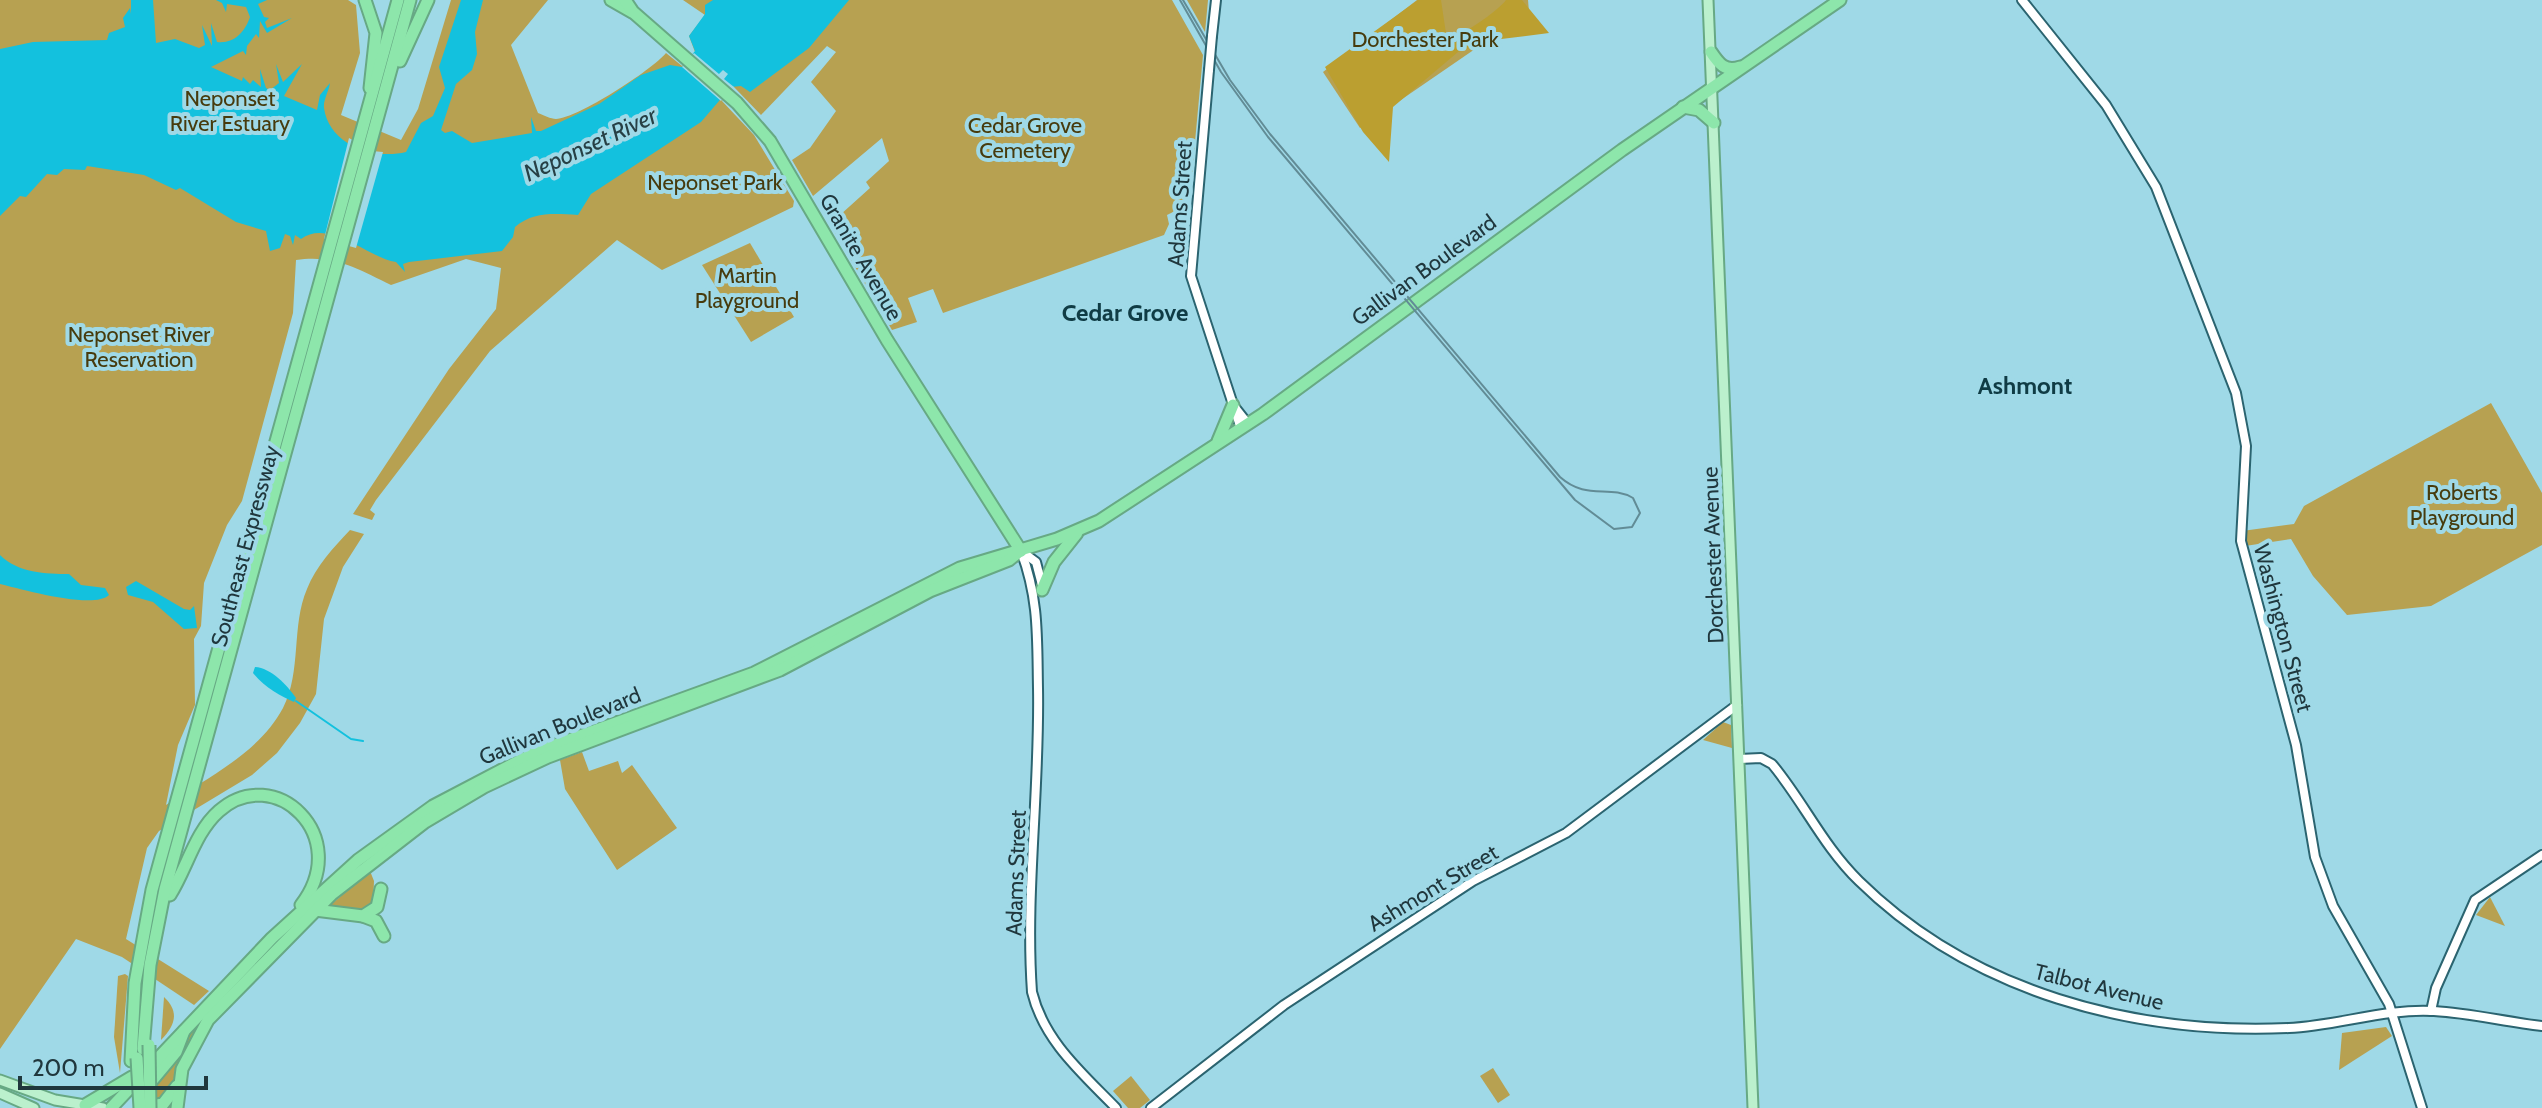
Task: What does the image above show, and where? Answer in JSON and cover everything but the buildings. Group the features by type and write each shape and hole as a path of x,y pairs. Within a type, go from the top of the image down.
{"highway":[{"path":"365,0 376,33 370,70 371,100"},
{"path":"372,128 401,0"},
{"name":"Southeast Expressway","path":"145,1108 140,1054 143,988 149,950 170,895 266,513 372,128 371,100 401,0"},
{"path":"372,128 413,0"},
{"name":"Southeast Expressway","path":"133,1108 140,1054 143,988 158,869 266,513 372,128 400,61 413,0"},
{"path":"400,61 428,0"},
{"name":"Gallivan Boulevard","path":"111,1108 188,1023 278,933 344,872 416,818 494,772 754,673 960,568 1080,530 1118,510 1244,426 1683,107 1840,0"},
{"name":"Granite Avenue","path":"616,1 728,94 770,141 887,340 1021,551"},
{"path":"1711,52 1727,69 1748,64"},
{"path":"1683,107 1699,110 1714,123"},
{"path":"1215,446 1233,405"},
{"path":"1042,590 1054,562 1080,530"},
{"name":"Gallivan Boulevard","path":"177,1108 179,1080 190,1048 208,1020 315,910 366,865 435,816 584,738"},
{"path":"170,895 203,830 220,810 247,797 277,799 307,821 317,839 320,860 313,889 278,933"},
{"path":"363,916 377,907 381,889"},
{"path":"315,910 363,916 376,921 384,936"},
{"path":"179,1080 165,1102 154,1106 147,1103 145,1089 176,1052 188,1023"},
{"path":"140,1054 145,1108"},
{"path":"85,1105 130,1078 154,1059"}],"main road":[{"name":"Adams Street","path":"1216,0 1191,276 1233,405 1244,426"},
{"name":"Dorchester Avenue","path":"1708,0 1753,1108"},
{"name":"Washington Street","path":"2022,0 2106,105 2159,191 2236,393 2246,446 2241,541 2299,759 2315,857 2333,906 2393,1015 2422,1108"},
{"name":"Adams Street","path":"1021,551 1034,586 1037,609 1039,729 1032,992 1041,1023 1056,1044 1116,1108"},
{"path":"1021,551 1036,562 1042,590"},
{"name":"Adams Street","path":"1037,609 1042,590"},
{"name":"Ashmont Street","path":"1151,1108 1284,1005 1473,881 1571,829 1737,705"},
{"name":"Talbot Avenue","path":"1739,759 1761,758 1772,764 1839,861 1888,908 1938,946 2015,984 2083,1006 2192,1026 2291,1028 2431,1011 2542,1026"},
{"path":"2431,1011 2436,988 2475,900 2542,855"},
{"path":"0,1080 49,1099 103,1108"},
{"path":"0,1093 34,1108"}],"green space":[{"path":"0,0 348,0 356,5 360,53 341,115 401,140 418,109 451,0 548,0 511,45 538,113 556,119 580,111 614,92 666,53 682,66 695,52 689,36 705,15 683,0 1172,0 1203,55 1190,196 1183,207 1167,215 1169,224 1164,235 943,313 933,289 908,298 917,322 892,330 830,224 870,188 866,182 889,161 882,138 813,196 792,160 810,148 836,111 811,82 836,52 827,46 761,115 733,86 722,101 754,135 794,201 793,207 662,270 617,240 490,351 376,500 370,510 375,514 372,520 353,514 449,369 496,309 501,268 466,259 391,285 357,268 334,261 296,260 293,313 242,501 227,525 204,583 201,626 194,639 195,705 178,745 166,805 231,763 273,724 289,694 302,603 315,572 350,530 364,534 343,567 324,619 316,694 300,723 277,753 252,775 159,831 147,848 126,939 209,991 194,1005 122,957 76,939 0,1049"},
{"path":"1187,0 1208,0 1205,32"},
{"name":"Dorchester Park","path":"1417,0 1528,0 1529,12 1360,128 1323,72"},
{"name":"Dorchester Park","path":"1418,0 1441,0 1447,40 1478,23 1506,0 1522,0 1549,33 1493,40 1458,52 1393,107 1389,162 1363,132 1325,67"},
{"name":"Martin Playground","path":"750,243 794,317 751,342 702,265"},
{"name":"Roberts Playground","path":"2491,403 2542,493 2542,545 2431,606 2347,615 2313,576 2291,539 2245,546 2242,531 2294,524 2304,506"},
{"path":"1723,722 1731,725 1732,748 1703,740"},
{"path":"582,752 589,771 618,761 622,773 632,765 677,828 617,870 565,789 560,760"},
{"path":"370,871 374,881 373,904 364,912 326,909"},
{"path":"2490,897 2505,926 2476,915"},
{"path":"118,976 128,976 120,1073 114,1037"},
{"path":"164,997 172,1008 174,1019 161,1040"},
{"path":"201,1021 175,1070 172,1092 163,1100 148,1102 147,1089"},
{"path":"2386,1027 2392,1036 2339,1070 2342,1033"},
{"path":"1493,1068 1510,1095 1498,1103 1480,1076"},
{"path":"1131,1076 1150,1100 1140,1108 1128,1108 1113,1091"}],"water":[{"name":"Neponset River Estuary","path":"131,0 153,0 156,43 175,39 199,48 205,45 202,25 212,46 211,23 217,42 223,42 238,36 250,17 246,7 227,4 226,12 222,3 216,0 267,0 258,4 264,17 269,18 265,22 267,28 292,18 267,33 260,21 259,38 256,34 247,46 246,55 243,51 211,67 242,81 243,77 250,84 253,80 261,87 260,69 266,88 270,90 279,83 276,64 283,82 302,64 284,96 317,110 320,95 330,83 324,108 334,132 355,147 393,154 406,152 421,123 433,116 445,88 439,67 461,0 483,0 475,32 477,54 472,70 456,84 441,130 445,133 452,131 472,143 532,133 531,117 536,131 541,131 599,104 641,75 670,65 682,67 695,51 689,36 705,14 705,5 713,0 849,0 809,48 750,92 741,86 731,87 701,122 591,194 578,215 530,218 515,227 513,237 502,251 409,262 403,264 405,272 396,262 324,233 301,239 295,235 293,245 290,236 285,234 280,248 270,251 266,231 236,222 180,188 176,190 144,175 87,166 85,170 64,169 57,175 47,174 26,197 20,196 0,216 0,49 33,42 107,40 109,33 125,27 123,18 130,8 131,14"},
{"path":"0,555 24,569 69,574 81,585 105,588 109,595 101,599 73,599 0,584"},
{"path":"136,581 184,609 190,610 194,606 197,628 184,629 153,602 128,595 126,587"},
{"path":"255,667 267,670 278,678 296,698 294,702 263,683 253,673"}],"pier":[{"path":"694,53 719,74 723,70 728,74 724,79 734,87 721,101 682,67"},
{"path":"349,138 372,151 383,152 356,248 324,239"}],"waterway":[{"path":"296,701 351,739 363,741"}],"tram line":[{"path":"1180,0 1221,72 1268,137 1575,500 1614,529 1632,527 1640,513 1633,498 1615,492 1579,488 1560,477 1270,134 1230,80 1183,0"}],"district":[{"name":"Cedar Grove","path":"1125,312"},
{"name":"Ashmont","path":"2025,385"}],"park label":[{"name":"Cedar Grove Cemetery","path":"1025,138"},
{"name":"Neponset Park","path":"715,182"},
{"name":"Neponset River Reservation","path":"139,346"}],"water label":[{"name":"Neponset River","path":"590,144"}]}
